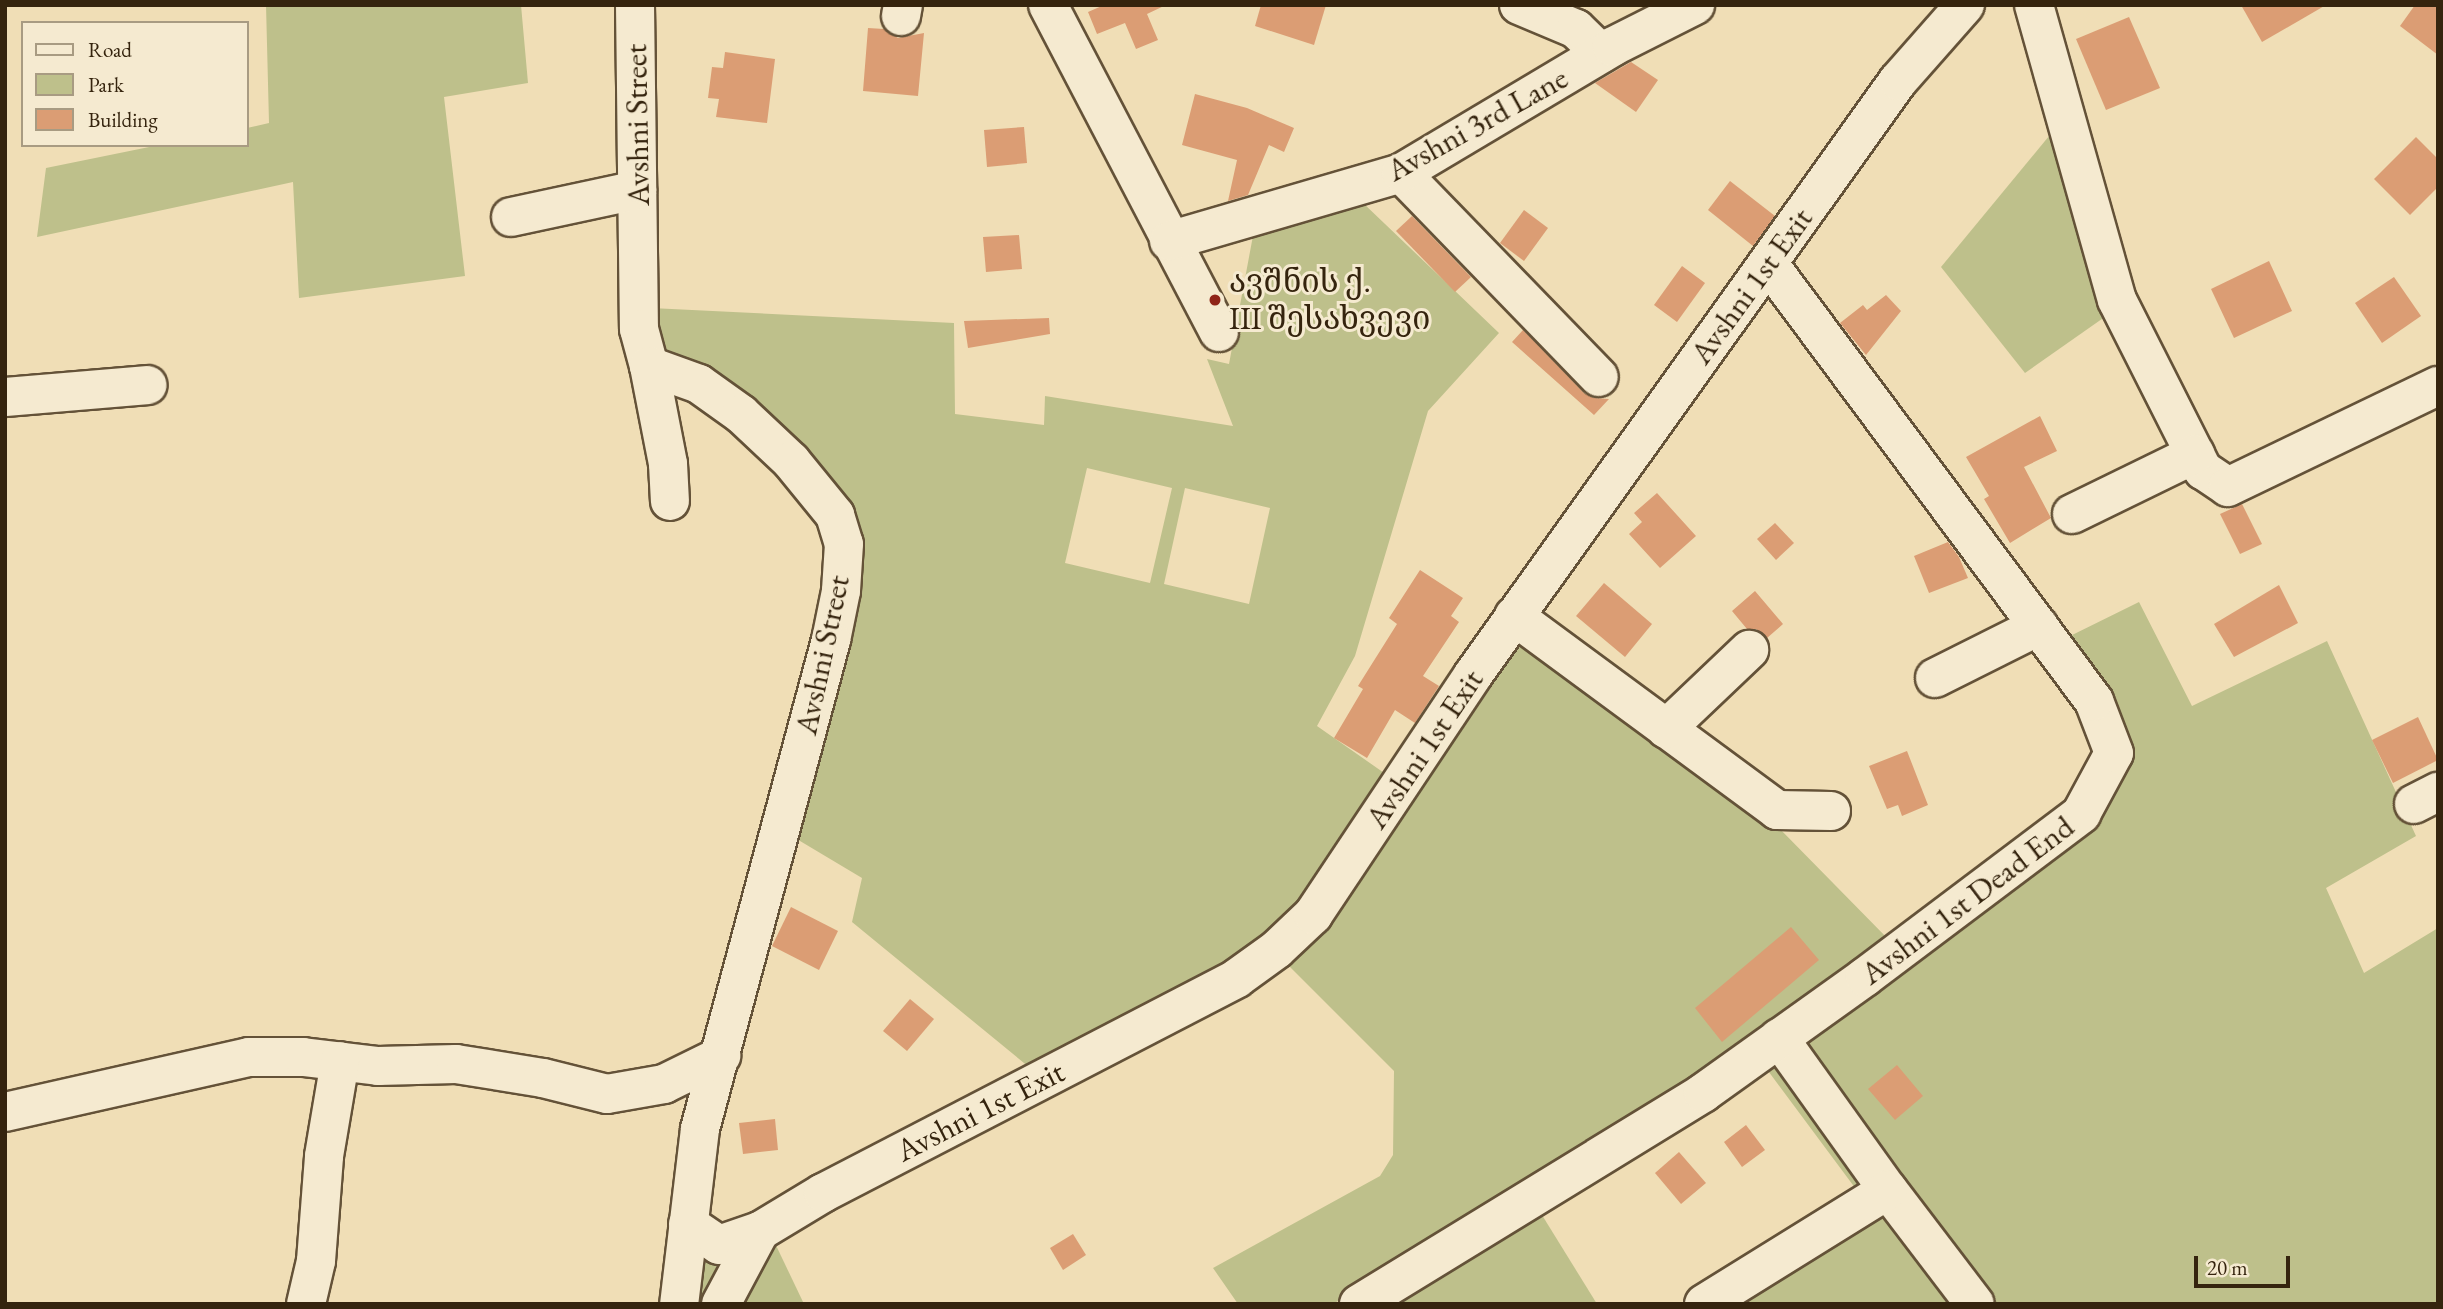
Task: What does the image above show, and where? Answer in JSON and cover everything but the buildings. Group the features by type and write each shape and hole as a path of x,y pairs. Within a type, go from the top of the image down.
{"street":[{"name":"Avshni Street","path":"635,5 639,329 649,366 699,384 741,414 790,461 835,515 844,544 841,592 831,640 700,1129 679,1304"},
{"path":"1048,5 1169,241 1219,332"},
{"path":"1519,5 1576,29 1601,53"},
{"name":"Avshni 3rd Lane","path":"1169,241 1401,173 1601,53 1695,5"},
{"name":"Avshni 1st Exit","path":"688,1224 719,1245 760,1231 822,1194 1237,978 1277,949 1313,915 1514,616 1898,81 1965,5"},
{"path":"2034,5 2116,299 2203,470 2228,487 2438,386"},
{"path":"1401,173 1600,377"},
{"path":"512,217 637,190"},
{"name":"Avshni 1st Dead End","path":"1359,1304 1703,1093 1866,977 2081,814 2114,753 2094,701 1768,263"},
{"path":"649,366 666,452 670,501"},
{"path":"5,397 147,385"},
{"path":"2072,514 2195,454"},
{"path":"1514,616 1777,810 1831,811"},
{"path":"1935,678 2039,626"},
{"path":"1666,729 1749,650"},
{"path":"1779,1038 1888,1190 1975,1304"},
{"path":"5,1112 249,1057 303,1057 378,1066 456,1064 543,1078 607,1094 664,1084 721,1056"},
{"path":"306,1304 316,1261 324,1156 340,1061"},
{"path":"1704,1304 1888,1190"},
{"path":"721,1304 760,1231"}],"green space":[{"path":"266,5 521,5 528,83 444,97 465,276 299,298 293,182 37,237 46,168 149,147 248,147 248,128 269,123"},
{"path":"2054,130 2109,314 2025,373 1941,267"},
{"path":"1362,202 1499,333 1428,411 1355,656 1317,726 1387,775 1280,932 1035,1072 852,922 862,878 795,838 858,558 662,350 651,308 954,323 955,414 1044,425 1045,396 1233,426 1207,359 1229,364 1255,225","holes":["1087,468 1172,488 1150,583 1065,563","1185,488 1270,508 1249,604 1164,584"]},
{"path":"2139,602 2192,706 2327,641 2416,836 2326,888 2364,973 2438,928 2438,1304 1723,1304 1870,1208 1763,1064 2127,754 2062,640"},
{"path":"1519,633 1771,820 1890,941 1620,1128 1333,1304 1238,1304 1213,1268 1380,1176 1393,1155 1394,1071 1282,959"},
{"path":"1537,1207 1597,1304 1380,1304"},
{"path":"772,1237 804,1304 691,1304 694,1242"}],"place":[{"name":"ავშნის ქ. III შესახვევი","path":"1215,300"}]}
